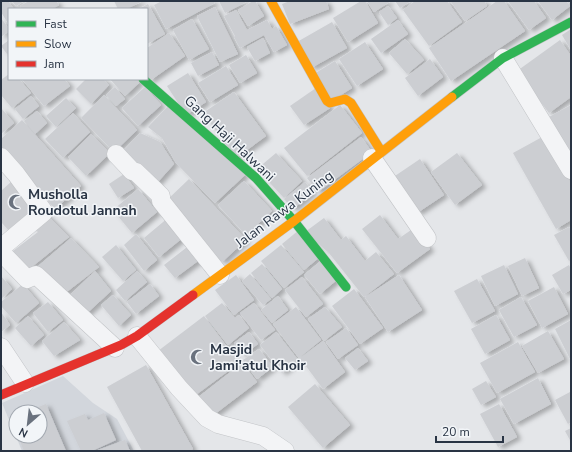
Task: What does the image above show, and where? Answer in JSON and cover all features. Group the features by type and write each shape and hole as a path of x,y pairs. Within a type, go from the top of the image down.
{"street":[{"path":"271,1 328,102 346,99 351,103 376,155 427,238"},
{"name":"Jalan Rawa Kuning","path":"1,395 25,382 114,348 137,336 294,221 376,155 503,58 571,22"},
{"path":"503,58 571,170"},
{"name":"Gang Haji Halwani","path":"144,80 256,178 294,221 346,287"},
{"path":"116,154 132,171 136,172 162,196 161,201 220,275"},
{"path":"1,157 16,174 44,212 1,248"},
{"path":"1,252 27,279 36,275 114,348"},
{"path":"137,336 179,388 207,418 218,424 262,436 285,451"},
{"path":"1,347 25,382"}],"shaded area":[{"path":"63,376 93,403 117,419 134,451 22,451 19,444 48,444 48,404 8,404 8,417 2,403"}],"building":[{"path":"1,1 8,1 13,8 8,8 8,23 1,12"},
{"path":"12,1 24,1 16,6"},
{"path":"29,1 56,1 59,5 54,8 21,8 20,6"},
{"path":"114,1 143,1 128,8 118,8"},
{"path":"162,1 213,1 215,3 166,29 154,5"},
{"path":"219,1 248,1 225,13"},
{"path":"255,1 264,16 248,26 238,10"},
{"path":"290,1 326,1 329,9 290,24 282,4"},
{"path":"361,1 365,1 378,23 348,42 333,18"},
{"path":"367,1 391,1 374,12"},
{"path":"395,1 411,1 400,8"},
{"path":"415,1 447,1 462,22 429,46 403,10"},
{"path":"484,1 487,6 465,21 451,2"},
{"path":"497,1 504,1 525,31 451,81 429,48"},
{"path":"508,1 534,1 546,18 529,30"},
{"path":"538,1 566,1 570,6 552,20"},
{"path":"148,4 165,34 148,43 148,8 141,8"},
{"path":"388,6 397,18 388,25 379,12"},
{"path":"215,7 238,54 220,62 197,16"},
{"path":"236,10 247,30 267,20 272,29 276,26 287,45 274,52 264,35 240,48 224,16"},
{"path":"1,18 8,28 8,32 1,37"},
{"path":"192,19 209,49 189,60 173,30"},
{"path":"398,20 408,34 381,53 371,39"},
{"path":"332,22 347,48 311,68 297,42"},
{"path":"571,29 571,50 562,35"},
{"path":"169,33 185,56 148,82 148,47"},
{"path":"263,38 270,53 255,61 247,47"},
{"path":"405,39 424,60 407,74 389,53"},
{"path":"560,40 571,56 571,97 549,113 517,71"},
{"path":"8,41 8,54 7,54 1,46"},
{"path":"365,42 383,69 357,86 339,59"},
{"path":"212,52 219,65 198,76 191,63"},
{"path":"246,55 257,73 240,83 229,65"},
{"path":"430,59 443,77 418,96 405,78"},
{"path":"335,61 352,88 331,101 314,74"},
{"path":"226,66 238,85 210,102 198,83"},
{"path":"188,73 206,102 186,115 167,86"},
{"path":"8,75 8,80 20,80 31,93 12,108 1,95 1,80"},
{"path":"23,80 65,80 70,86 44,106"},
{"path":"85,80 104,80 109,85 91,104 76,89"},
{"path":"111,80 138,80 140,82 125,96"},
{"path":"115,87 125,99 116,106 106,95"},
{"path":"145,87 161,105 138,126 122,108"},
{"path":"316,88 330,108 304,125 290,106"},
{"path":"234,92 266,136 236,158 203,113"},
{"path":"104,95 137,130 114,152 81,118"},
{"path":"31,96 39,106 23,119 15,109"},
{"path":"66,98 76,108 56,127 46,116"},
{"path":"170,104 245,175 215,203 176,163 162,138 148,127"},
{"path":"340,105 362,133 307,176 284,148"},
{"path":"571,105 571,157 549,117"},
{"path":"1,108 14,123 1,134"},
{"path":"37,111 47,123 35,134 24,121"},
{"path":"73,113 90,132 63,158 45,139"},
{"path":"22,120 81,186 55,209 1,149 1,139"},
{"path":"140,133 160,142 174,164 156,184 122,152"},
{"path":"91,134 110,153 86,176 68,157"},
{"path":"544,136 571,183 571,220 556,229 513,153"},
{"path":"361,137 372,152 318,192 307,178"},
{"path":"276,153 302,181 284,198 257,169"},
{"path":"457,153 482,185 455,205 431,172"},
{"path":"420,159 444,195 417,213 392,178"},
{"path":"124,174 134,188 118,198 109,184"},
{"path":"189,179 246,240 222,262 165,202"},
{"name":"Musholla Roudotul Jannah","path":"12,181 40,212 14,236 1,222 1,191"},
{"path":"244,181 272,211 246,235 218,205"},
{"path":"305,182 313,192 293,209 284,199"},
{"path":"138,189 157,212 132,233 113,210"},
{"path":"45,213 69,237 28,270 9,254 38,232 32,226"},
{"path":"380,215 398,239 414,228 430,249 397,273 362,229"},
{"path":"169,217 185,236 159,257 144,238"},
{"path":"324,218 341,240 346,236 365,261 376,252 394,274 364,297 329,253 305,232"},
{"path":"569,227 571,230 571,260 569,261 554,235"},
{"path":"299,230 321,256 304,270 282,244"},
{"path":"136,234 157,260 144,271 124,245"},
{"path":"71,238 99,267 64,294 36,268"},
{"path":"191,244 202,258 175,278 164,265"},
{"path":"116,245 136,270 123,281 102,257"},
{"path":"281,245 304,272 284,288 261,261"},
{"path":"525,258 539,288 522,296 508,266"},
{"path":"322,260 338,279 320,294 304,275"},
{"path":"262,264 282,289 272,298 251,273"},
{"path":"504,265 518,294 495,306 481,276"},
{"path":"569,265 571,269 571,290 563,294 552,275"},
{"path":"95,271 111,291 85,315 68,297"},
{"path":"137,271 147,282 125,301 116,290"},
{"path":"250,274 271,299 263,305 242,281"},
{"path":"236,275 254,300 234,315 215,290"},
{"path":"399,275 422,310 388,332 365,297"},
{"path":"1,276 12,289 1,299"},
{"path":"302,277 323,304 306,317 285,290"},
{"path":"477,279 495,311 472,323 454,291"},
{"path":"23,284 39,303 16,323 1,306 1,302"},
{"path":"150,284 159,296 136,314 127,302"},
{"path":"554,287 568,314 542,328 528,301"},
{"path":"354,289 383,328 360,344 332,306"},
{"path":"113,295 131,315 119,326 101,305"},
{"path":"278,296 288,310 272,323 261,310"},
{"path":"521,297 537,325 514,337 499,310"},
{"path":"48,302 63,320 48,332 33,313"},
{"path":"222,303 235,318 239,315 249,328 228,345 205,316"},
{"path":"254,303 275,330 261,340 240,313"},
{"path":"296,307 321,340 299,358 273,324"},
{"path":"325,307 342,327 324,341 308,319"},
{"path":"1,312 10,325 1,332"},
{"path":"496,315 510,340 485,354 471,329"},
{"path":"28,316 44,335 31,346 15,328"},
{"name":"Masjid Jami'atul Khoir","path":"204,316 239,363 193,397 158,351"},
{"path":"571,320 571,361 555,329"},
{"path":"64,322 80,340 54,356 42,341"},
{"path":"346,328 358,345 338,359 326,342"},
{"path":"548,331 564,359 538,373 522,346"},
{"path":"249,332 258,344 243,355 234,343"},
{"path":"276,332 298,360 282,373 260,345"},
{"path":"323,341 345,372 323,389 300,358"},
{"path":"518,342 535,372 497,393 480,363"},
{"path":"358,348 368,361 355,370 345,358"},
{"path":"259,349 273,367 257,379 243,360"},
{"path":"242,363 257,382 211,417 196,399"},
{"path":"146,365 193,449 190,451 142,451 107,387"},
{"path":"538,378 551,404 514,424 500,399"},
{"path":"486,381 496,397 481,405 472,389"},
{"path":"315,384 350,425 323,448 288,407"},
{"path":"570,392 571,422 568,424 555,400"},
{"path":"499,404 517,437 498,447 480,414"},
{"path":"48,409 66,451 24,451 21,444 48,444"},
{"path":"104,413 116,440 92,451 81,451 67,421 85,414 88,420"},
{"path":"571,428 571,442 565,431"},
{"path":"125,440 130,451 95,451"}],"traffic: fast":[{"path":"452,97 503,58 571,22"},
{"path":"144,80 256,178 294,221 346,287"}],"traffic: slow":[{"path":"271,1 327,101 330,103 345,99 351,103 381,151"},
{"path":"193,295 294,221 452,97"}],"traffic: jam":[{"path":"1,395 121,345 137,336 193,295"}],"place":[{"name":"Musholla Roudotul Jannah","path":"16,202"},
{"name":"Masjid Jami'atul Khoir","path":"198,357"}]}
